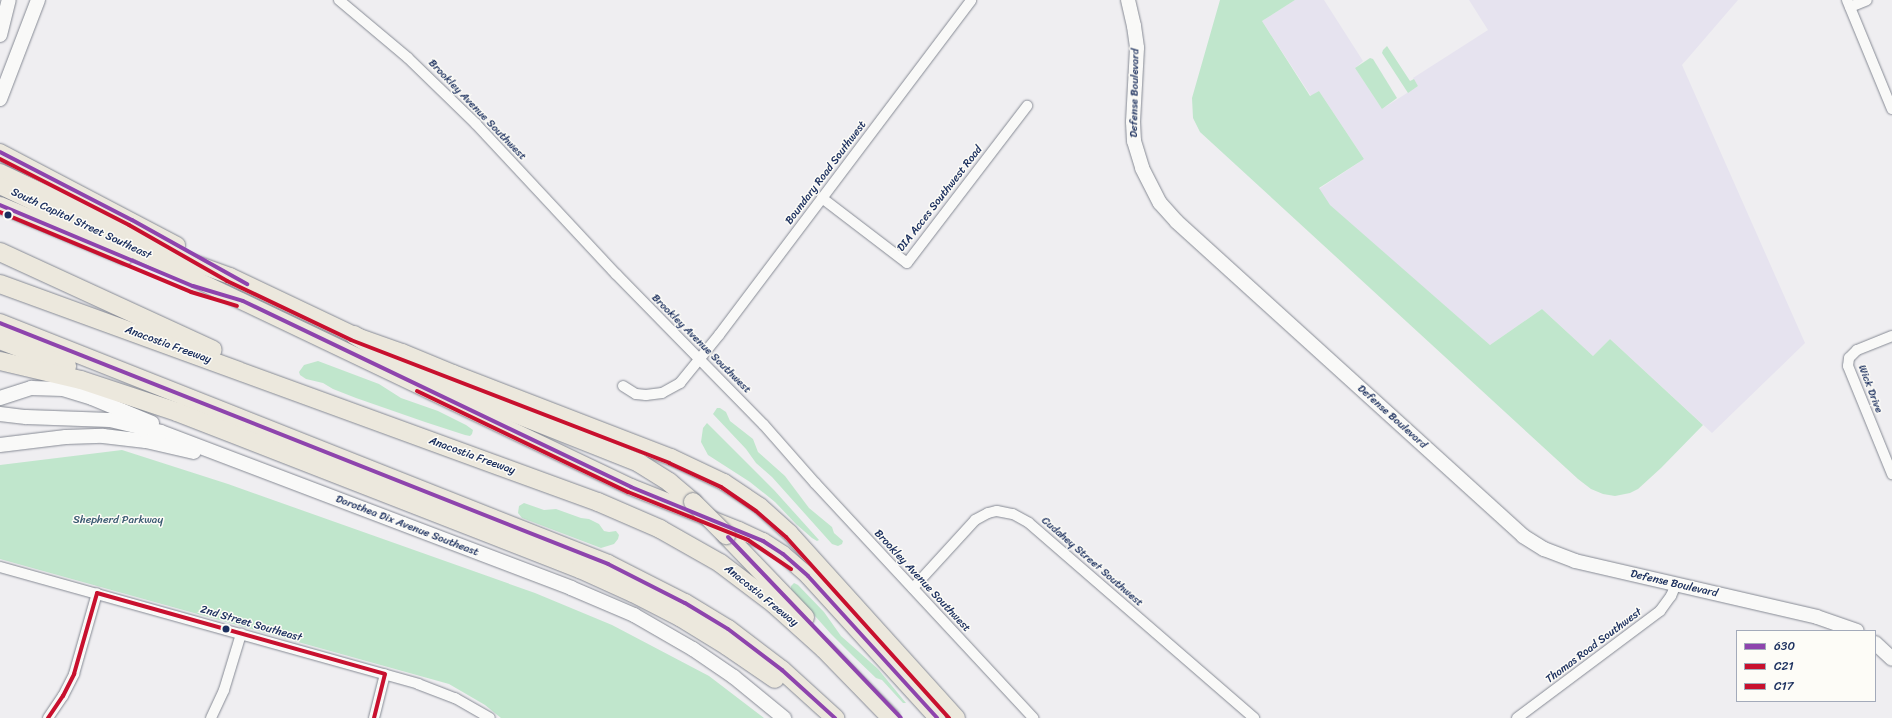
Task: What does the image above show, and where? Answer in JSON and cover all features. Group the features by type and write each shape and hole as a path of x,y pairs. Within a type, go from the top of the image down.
{"highway":[{"path":"0,252 182,336 299,385 343,408"},
{"name":"Anacostia Freeway","path":"0,284 598,502 650,524 691,545 748,583 787,615 846,671 891,718"},
{"path":"0,323 561,544 619,569 686,603 728,629 782,670 835,718"},
{"path":"354,335 398,361 486,402 639,463 669,482 693,502 726,534 901,718"},
{"path":"0,340 148,398 177,412"},
{"path":"0,361 81,380 177,412 380,493 525,547 633,593 690,622 737,653 788,689 822,718"}],"main road":[{"path":"0,152 132,220 230,276 354,335 402,352 453,374 676,459 706,472 737,490 760,506 790,533 957,718"},
{"path":"0,172 183,259 230,276"},
{"name":"South Capitol Street Southeast","path":"0,186 620,482 763,541 783,554 808,576 937,718"},
{"path":"0,204 193,286 243,301"}],"street":[{"path":"1,31 9,0"},
{"path":"1,31 16,0"},
{"path":"22,41 20,32 30,0"},
{"path":"0,99 38,0"},
{"path":"22,41 38,17 45,0"},
{"name":"Brookley Avenue Southwest","path":"339,0 394,45 444,91 616,274 764,425 820,488 1033,718"},
{"name":"Boundary Road Southwest","path":"623,386 636,394 662,393 680,383 719,335 972,0"},
{"name":"Defense Boulevard","path":"1128,0 1137,48 1133,122 1136,150 1142,168 1154,192 1174,219 1527,539 1552,553 1575,561 1817,617 1854,630"},
{"path":"1867,0 1849,4 1892,109"},
{"name":"DIA Acces Southwest Road","path":"822,198 907,263 1027,106"},
{"name":"Wick Drive","path":"1892,336 1857,350 1849,358 1848,366 1892,474"},
{"path":"0,398 31,388 55,388 70,391 92,398 147,420 176,437"},
{"name":"Dorothea Dix Avenue Southeast","path":"4,414 110,420 148,428 244,462 271,475 555,582 618,608 664,632 707,658 739,681 784,718"},
{"path":"0,445 79,436 124,437 173,446 241,469 271,475"},
{"name":"Cudahey Street Southwest","path":"913,588 975,520 992,512 1006,512 1014,514 1029,523 1254,718"},
{"name":"2nd Street Southeast","path":"0,567 385,674 446,694 490,718"},
{"name":"Thomas Road Southwest","path":"1517,718 1660,611 1671,596 1676,584"},
{"path":"48,718 63,696 74,674 97,593"},
{"path":"211,718 224,690 241,634"},
{"path":"1876,644 1892,659"},
{"path":"374,718 385,674"}],"shaded area":[{"path":"1295,0 1324,0 1363,61 1355,68 1382,109 1418,86 1413,78 1488,30 1469,0 1738,0 1682,65 1805,343 1712,433 1610,339 1593,356 1542,309 1490,345 1329,205 1319,189 1364,159 1319,91 1311,96 1262,21"}],"green space":[{"path":"1220,0 1295,0 1262,21 1310,96 1319,91 1364,159 1319,188 1330,205 1490,345 1542,309 1593,356 1610,339 1703,425 1661,468 1638,489 1630,493 1615,496 1603,494 1591,489 1578,479 1200,132 1193,118 1192,98"},
{"path":"1387,46 1410,81 1414,79 1418,86 1408,93 1382,53"},
{"path":"1370,58 1373,59 1397,98 1382,109 1355,68"},
{"path":"318,361 379,384 401,398 438,411 466,425 473,430 472,434 470,436 465,435 425,422 356,398 333,389 323,383 306,379 300,375 299,372 304,365"},
{"path":"717,408 720,408 726,412 730,421 753,439 758,452 785,476 809,508 832,527 834,533 843,541 842,544 838,546 832,544 772,477 756,463 746,449 713,414"},
{"path":"707,423 774,490 819,540 817,541 812,538 775,502 750,482 708,455 701,442 703,428"},
{"name":"Shepherd Parkway","path":"122,450 228,484 535,593 612,625 709,676 764,718 501,718 485,705 449,684 0,559 0,465"},
{"path":"524,503 544,510 556,509 581,518 589,519 599,524 604,531 616,531 619,535 618,539 614,544 601,548 522,518 518,513 519,506"},
{"path":"794,583 798,585 824,612 841,636 878,669 906,703 903,703 882,680 876,678 831,634 791,589 791,586"}],"transit line":[{"name":"630","path":"0,152 132,220 247,284"},
{"name":"C21","path":"0,159 129,225 227,281 351,340 669,463 721,487 756,511 786,537 949,718"},
{"name":"630","path":"0,205 193,286 243,301 631,487 763,541 783,554 808,576 937,718"},
{"name":"C21","path":"0,212 191,292 237,306"},
{"name":"630","path":"0,323 608,564 685,603 728,629 782,670 835,718"},
{"name":"C21","path":"417,391 628,492 748,540 791,569"},
{"name":"630","path":"728,537 901,718"},
{"name":"C17","path":"97,593 385,674"},
{"name":"C17","path":"48,718 63,696 74,674 97,593"},
{"name":"C17","path":"374,718 385,674"}]}
